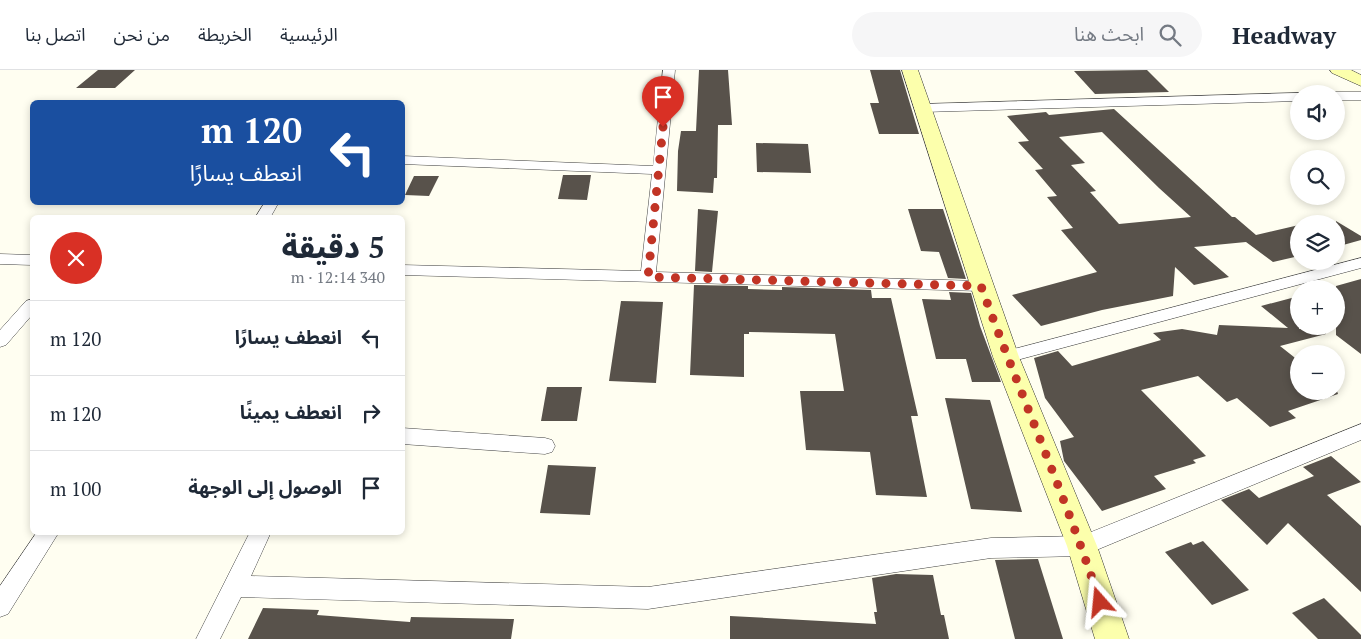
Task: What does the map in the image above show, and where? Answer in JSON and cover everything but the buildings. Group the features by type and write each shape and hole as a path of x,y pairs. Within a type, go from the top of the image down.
{"main road":[{"path":"910,70 1006,357 1082,546 1112,639"},
{"path":"1338,70 1361,81"}],"street":[{"path":"648,277 669,70"},
{"path":"1345,96 1361,96"},
{"path":"924,108 1290,97"},
{"path":"405,160 660,170"},
{"path":"0,259 30,260"},
{"path":"1006,357 1361,262"},
{"path":"405,270 981,286"},
{"path":"0,341 30,307"},
{"path":"235,586 648,598 991,548 1082,546 1361,432"},
{"path":"405,436 545,446"},
{"path":"0,606 48,535"},
{"path":"208,639 260,535"}],"route":[{"path":"663,127 648,277 981,286 1006,357 1082,546 1100,602"}]}
